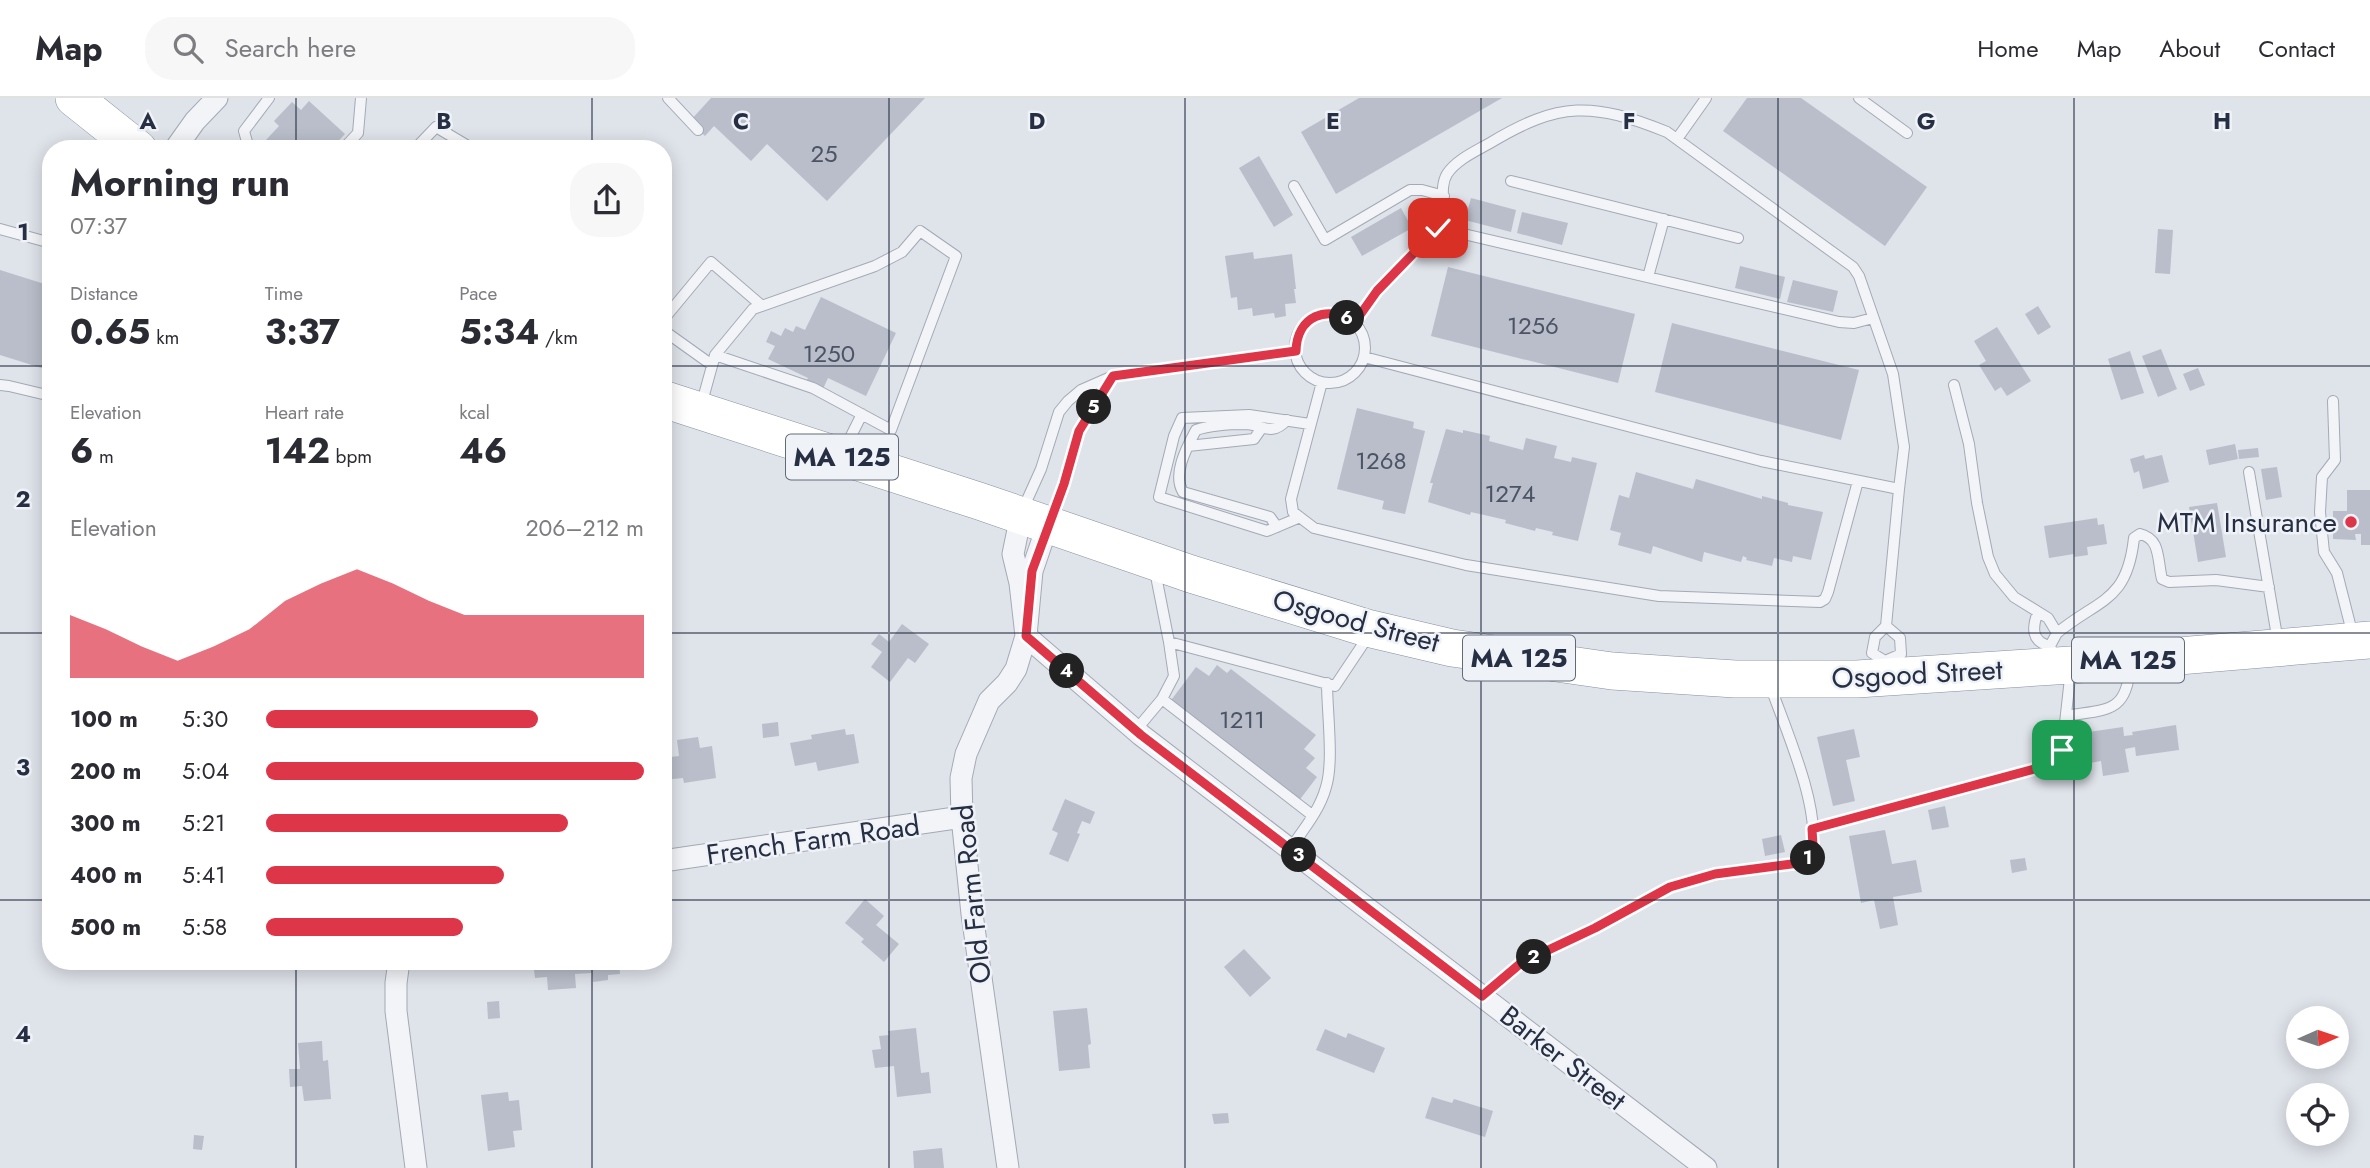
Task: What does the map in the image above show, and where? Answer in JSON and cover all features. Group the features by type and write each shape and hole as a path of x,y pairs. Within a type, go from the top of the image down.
{"highway":[{"path":"74,98 127,140"},
{"name":"Osgood Street","path":"672,402 1153,561 1372,629 1452,648 1612,671 1767,679 2059,652 2131,660 2362,641"}],"street":[{"path":"181,140 217,98"},
{"path":"1026,636 1020,583 1013,554 1035,520"},
{"path":"1026,636 1035,520"},
{"name":"Barker Street","path":"1026,636 1136,730 1706,1168"},
{"name":"Old Farm Road","path":"1008,1168 972,914 962,817 961,778 965,754 989,701 1007,683 1016,669 1026,636"},
{"name":"French Farm Road","path":"672,860 962,817"},
{"path":"398,970 396,1011 416,1168"}],"lane":[{"path":"246,140 244,131 270,98"},
{"path":"352,140 358,133 360,98"},
{"path":"668,98 698,130"},
{"path":"1677,139 1706,98"},
{"path":"1859,98 1907,133"},
{"path":"1355,322 1377,291 1438,228 1442,218 1443,183 1448,173 1460,161 1513,130 1544,116 1574,110 1609,112 1667,132 1853,267 1893,374 1904,447 1886,626 1875,637 1872,653 1886,669 1901,654 1900,638 1886,626"},
{"path":"424,140 436,127 458,140"},
{"path":"1511,181 1738,238"},
{"path":"1294,186 1325,240 1410,190 1422,190 1444,197"},
{"path":"1648,277 1664,219"},
{"path":"1438,228 1839,322 1854,323 1873,317"},
{"path":"0,229 42,241"},
{"path":"672,335 713,360 813,388 891,430 956,256 920,231 902,252 875,266 754,309 713,360 699,410"},
{"path":"672,309 711,262 762,306"},
{"path":"1334,313 1355,322 1365,342 1364,357 1354,374 1333,383 1322,382 1302,369 1296,351 1297,335 1312,318 1334,313"},
{"path":"1035,520 1041,469 1059,412 1081,390 1113,376 1296,351"},
{"path":"1364,357 1761,461 1899,489"},
{"path":"1035,520 1064,484 1079,431 1113,376"},
{"path":"1322,382 1292,499 1293,512 1314,528 1466,565 1658,596 1820,602 1828,592 1858,481"},
{"path":"0,385 42,394"},
{"path":"1812,829 2038,768 2056,760 2062,750 2066,716 2059,652 2048,618 2014,597 1995,574 1988,557 1969,444 1954,385"},
{"path":"2333,401 2335,460 2322,477 2320,512 2324,552 2337,573 2362,641"},
{"path":"840,457 862,414"},
{"path":"1298,518 1267,531 1159,497 1174,436 1182,418 1249,415 1310,424"},
{"path":"1278,527 1270,517 1183,492 1178,483 1188,446 1196,430 1249,424 1261,429 1280,427 1287,420"},
{"path":"1188,446 1254,439 1261,429"},
{"path":"2249,472 2279,648"},
{"path":"2059,652 2072,620 2105,601 2120,586 2131,562 2134,538 2140,534 2150,536 2154,542 2162,579 2169,582 2216,580 2269,587"},
{"path":"1136,730 1162,699 1174,676 1153,561"},
{"path":"2038,612 2034,624 2035,637 2042,644 2059,652"},
{"path":"1168,642 1335,685 1372,629"},
{"path":"2066,716 2109,709 2123,699 2129,686 2131,660"},
{"path":"1482,996 1521,963 1595,928 1670,887 1715,874 1807,862 1813,846 1811,815 1800,767 1767,679"},
{"path":"1290,849 1326,787 1329,752 1327,683"},
{"path":"1162,699 1312,815"}],"building":[{"path":"711,98 925,98 827,201 767,144 751,161 714,126 705,136 690,121"},
{"path":"1359,98 1502,98 1336,194 1301,132"},
{"path":"1747,98 1801,98 1927,187 1885,246 1723,131"},
{"path":"309,101 345,134 339,140 266,140 279,126 274,121 292,102 301,110"},
{"path":"1259,156 1293,215 1274,227 1239,168"},
{"path":"1471,198 1516,210 1511,232 1465,220"},
{"path":"1401,208 1412,228 1362,256 1351,237"},
{"path":"1522,212 1568,223 1562,245 1517,233"},
{"path":"2158,229 2173,230 2170,274 2155,273"},
{"path":"1253,252 1254,259 1292,254 1296,303 1285,304 1286,316 1275,318 1274,313 1253,316 1252,308 1238,310 1237,297 1231,298 1225,256"},
{"path":"1740,266 1785,277 1780,299 1735,288"},
{"path":"1448,267 1635,314 1618,383 1431,336"},
{"path":"0,270 42,283 42,368 0,355"},
{"path":"1793,280 1838,291 1833,312 1787,302"},
{"path":"821,297 896,333 866,396 828,378 822,391 805,383 808,378 768,359 775,346 766,342 771,331 781,336 785,328 793,332 796,326 805,330"},
{"path":"2038,306 2051,327 2038,335 2025,314"},
{"path":"1672,323 1859,370 1841,440 1655,392"},
{"path":"1997,327 2031,381 2007,396 2001,387 1995,391 1979,365 1986,361 1974,341"},
{"path":"2161,349 2177,389 2158,397 2142,356"},
{"path":"2130,351 2144,393 2121,400 2108,359"},
{"path":"2198,368 2205,385 2190,391 2183,374"},
{"path":"1357,408 1414,422 1413,428 1425,431 1405,514 1382,509 1384,501 1337,489"},
{"path":"1446,429 1490,436 1489,441 1523,450 1526,438 1557,446 1554,458 1571,462 1572,457 1597,463 1578,541 1552,535 1553,532 1536,528 1535,531 1505,523 1506,520 1471,512 1470,515 1428,502 1433,483 1430,483"},
{"path":"2235,444 2238,459 2209,465 2206,450"},
{"path":"2258,448 2259,457 2239,459 2238,450"},
{"path":"2144,455 2145,459 2162,455 2169,482 2143,489 2139,471 2134,473 2130,459"},
{"path":"2277,467 2282,497 2266,500 2261,469"},
{"path":"1636,472 1693,489 1696,479 1762,499 1762,496 1788,505 1823,512 1811,560 1793,556 1792,562 1774,558 1772,566 1746,560 1743,556 1741,562 1704,552 1702,562 1653,546 1651,554 1618,545 1621,533 1610,530 1619,495 1629,498"},
{"name":"MTM Insurance","path":"2347,490 2370,490 2370,545 2361,545 2361,534 2355,534 2356,540 2333,539 2333,511 2347,511"},
{"path":"2217,503 2226,557 2198,562 2189,507"},
{"path":"2097,518 2098,525 2104,524 2107,544 2087,547 2088,555 2049,558 2044,526"},
{"path":"902,624 929,644 915,663 908,658 890,682 871,667 882,652 871,644 879,634 889,642"},
{"path":"1217,665 1227,673 1231,669 1316,735 1304,749 1315,758 1306,768 1317,777 1298,802 1169,703 1196,667 1209,676"},
{"path":"778,722 779,736 763,738 762,724"},
{"path":"2176,725 2179,750 2136,756 2135,747 2125,749 2129,772 2103,776 2101,761 2080,765 2078,753 2070,755 2068,742 2076,741 2075,734 2123,727 2124,736 2133,735 2132,732"},
{"path":"845,729 846,735 854,734 859,763 818,771 816,762 795,766 790,743 812,739 811,735"},
{"path":"1854,729 1860,757 1846,760 1855,801 1833,806 1817,737"},
{"path":"698,737 700,748 712,746 716,778 684,783 683,778 672,779 672,757 679,756 677,740"},
{"path":"1065,799 1095,812 1090,824 1082,821 1077,833 1080,834 1068,862 1049,854 1058,833 1052,830"},
{"path":"1945,806 1949,827 1932,830 1928,810"},
{"path":"1885,830 1892,864 1916,860 1922,892 1893,897 1898,925 1880,929 1874,900 1861,903 1849,836"},
{"path":"1781,835 1785,852 1765,856 1762,839"},
{"path":"2025,858 2027,870 2012,873 2010,860"},
{"path":"865,899 884,916 876,925 899,944 884,962 861,942 864,939 845,923"},
{"path":"1244,949 1271,978 1250,997 1224,967"},
{"path":"534,970 620,970 620,974 608,975 608,980 593,982 592,973 575,974 576,988 548,990 547,977 535,978"},
{"path":"499,1001 500,1018 488,1019 487,1002"},
{"path":"1087,1008 1091,1044 1088,1045 1090,1068 1059,1071 1053,1011"},
{"path":"916,1028 921,1073 929,1072 931,1093 897,1097 894,1066 875,1068 872,1050 881,1049 879,1036 889,1035 888,1031"},
{"path":"1325,1029 1346,1038 1348,1033 1385,1048 1374,1073 1316,1050"},
{"path":"322,1041 323,1061 328,1060 331,1099 304,1101 302,1086 290,1087 289,1069 300,1069 298,1043"},
{"path":"508,1092 509,1101 519,1100 522,1130 513,1131 515,1147 488,1151 481,1095"},
{"path":"1432,1097 1452,1103 1454,1099 1493,1111 1485,1137 1425,1118"},
{"path":"1228,1113 1229,1123 1214,1124 1212,1114"},
{"path":"194,1135 204,1136 202,1150 193,1149"},
{"path":"942,1148 944,1168 914,1168 913,1151"}],"place":[{"name":"MTM Insurance","path":"2351,522"}],"route":[{"path":"1438,228 1377,291 1355,322 1334,313 1312,318 1297,335 1296,351 1113,376 1079,431 1064,484 1032,571 1026,636 1141,735 1482,996 1521,963 1595,928 1670,887 1715,874 1807,862 1813,846 1812,829 2038,768 2056,760 2062,750"}]}
